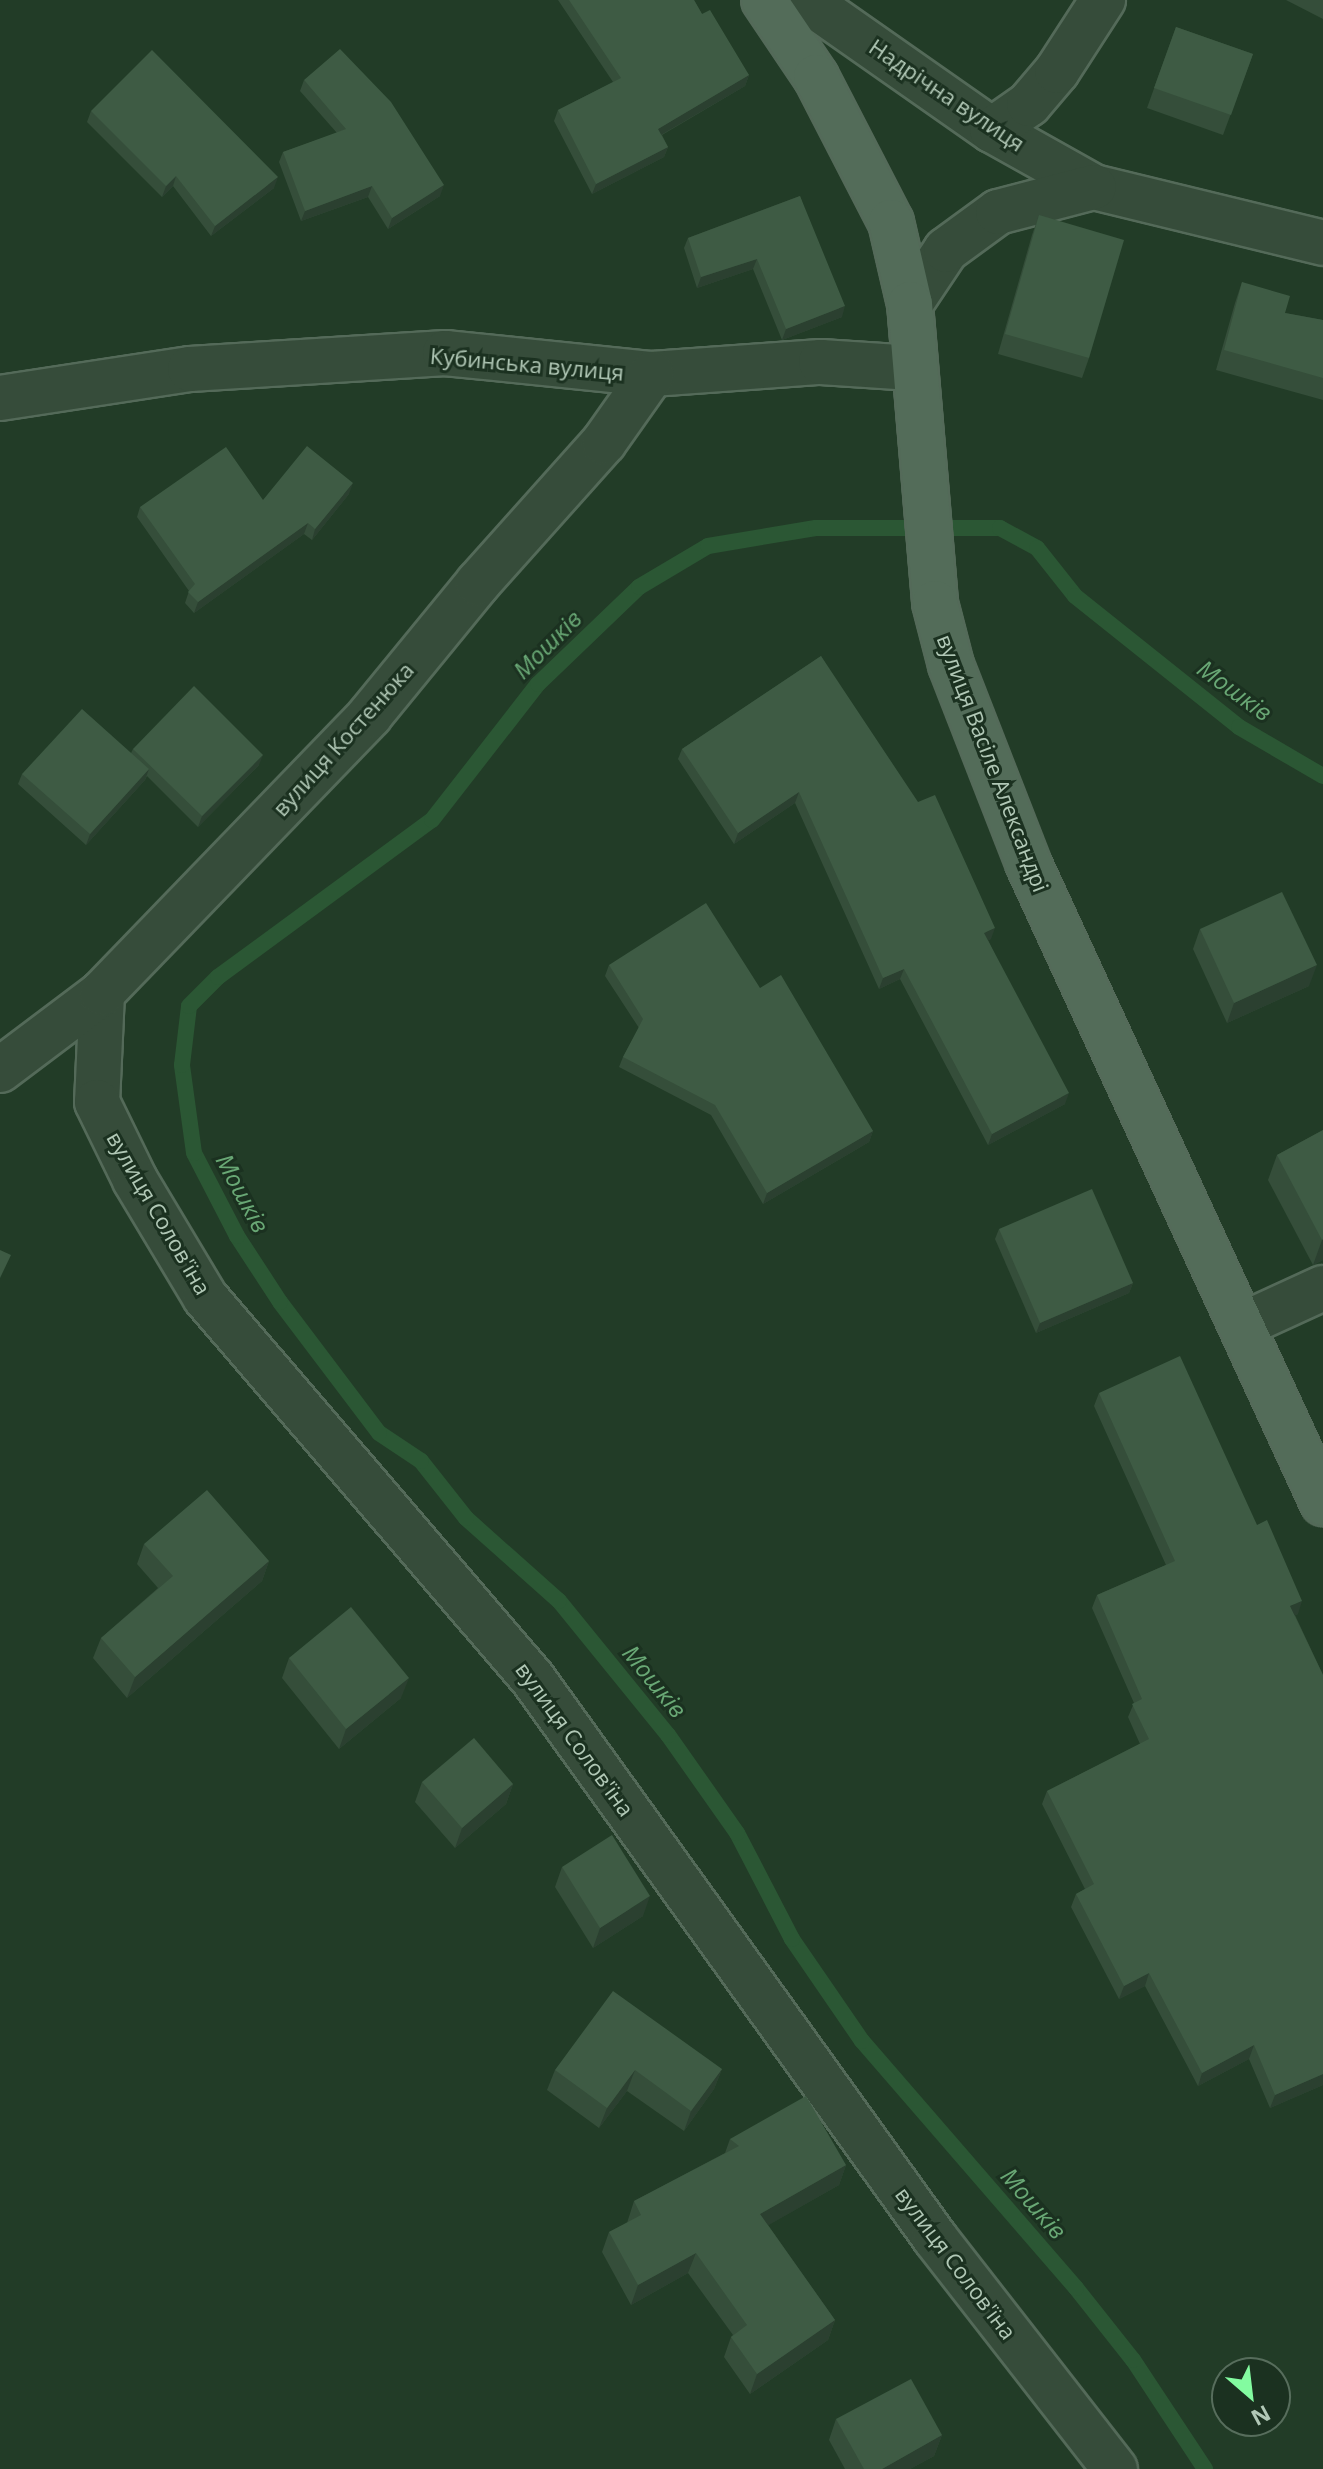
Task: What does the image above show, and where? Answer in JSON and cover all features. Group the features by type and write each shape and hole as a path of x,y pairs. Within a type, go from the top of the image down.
{"main road":[{"name":"вулиця Васіле Александрі","path":"764,0 816,77 891,222 910,304 935,603 951,665 1028,863 1323,1503"}],"street":[{"name":"Надрічна вулиця","path":"806,0 992,130 1094,187 1323,243"},
{"path":"992,130 1039,93 1103,0"},
{"path":"910,304 946,250 998,212 1094,187"},
{"name":"Кубинська вулиця","path":"0,398 190,369 445,353 652,374 821,362 913,368"},
{"name":"вулиця Костенюка","path":"0,1070 102,993 370,715 478,583 604,442 652,374"},
{"name":"вулиця Солов'їна","path":"102,993 97,1102 135,1180 205,1297 533,1679 935,2238 1115,2469"},
{"path":"1242,1325 1323,1288"}],"building":[{"path":"569,0 694,0 702,14 710,10 749,75 658,129 668,147 596,184 558,110 621,78"},
{"path":"1176,27 1253,54 1231,115 1154,88"},
{"path":"340,49 391,102 444,185 392,218 372,186 305,211 283,152 346,129 304,80"},
{"path":"152,50 278,177 215,226 176,176 166,186 91,111"},
{"path":"800,196 845,306 786,329 757,259 701,277 688,238"},
{"path":"1039,215 1124,240 1089,358 1005,334"},
{"path":"1242,282 1290,296 1285,313 1323,320 1323,378 1224,350"},
{"path":"307,446 353,483 315,529 308,523 198,602 188,592 195,584 140,507 226,447 263,500"},
{"path":"821,656 918,802 935,795 995,928 984,933 1069,1093 992,1134 904,969 883,978 799,792 738,833 682,749"},
{"path":"194,686 263,755 202,816 133,749"},
{"path":"82,709 149,769 90,834 22,774"},
{"path":"1282,892 1317,965 1234,1003 1200,929"},
{"path":"706,903 760,988 781,975 873,1131 767,1193 715,1105 623,1057 643,1019 609,965"},
{"path":"1323,1130 1323,1239 1322,1240 1277,1155"},
{"path":"1092,1189 1133,1283 1040,1323 999,1229"},
{"path":"0,1250 11,1255 0,1278"},
{"path":"1180,1356 1257,1525 1267,1520 1302,1601 1290,1606 1323,1675 1323,2074 1275,2095 1254,2045 1202,2073 1149,1973 1124,1986 1076,1894 1094,1884 1047,1791 1149,1739 1132,1704 1142,1699 1097,1595 1175,1561 1099,1393"},
{"path":"207,1490 269,1561 135,1677 101,1638 173,1576 144,1544"},
{"path":"351,1607 409,1678 346,1729 289,1658"},
{"path":"474,1738 513,1784 462,1828 422,1782"},
{"path":"612,1835 650,1896 600,1928 562,1867"},
{"path":"613,1991 722,2069 691,2111 635,2070 607,2108 555,2070"},
{"path":"806,2096 846,2165 760,2214 835,2320 757,2374 731,2337 747,2325 696,2253 638,2285 609,2232 641,2215 634,2201 739,2146 730,2139"},
{"path":"911,2379 942,2435 882,2469 864,2469 836,2419"}],"waterway":[{"name":"Мошків","path":"1205,2469 1133,2360 1076,2288 862,2041 792,1939 737,1833 668,1735 559,1601 466,1518 421,1461 379,1433 280,1302 237,1236 194,1153 182,1065 189,1006 218,977 432,820 538,684 639,587 708,546 816,528 1000,528 1037,548 1075,596 1239,727 1323,776"}]}
